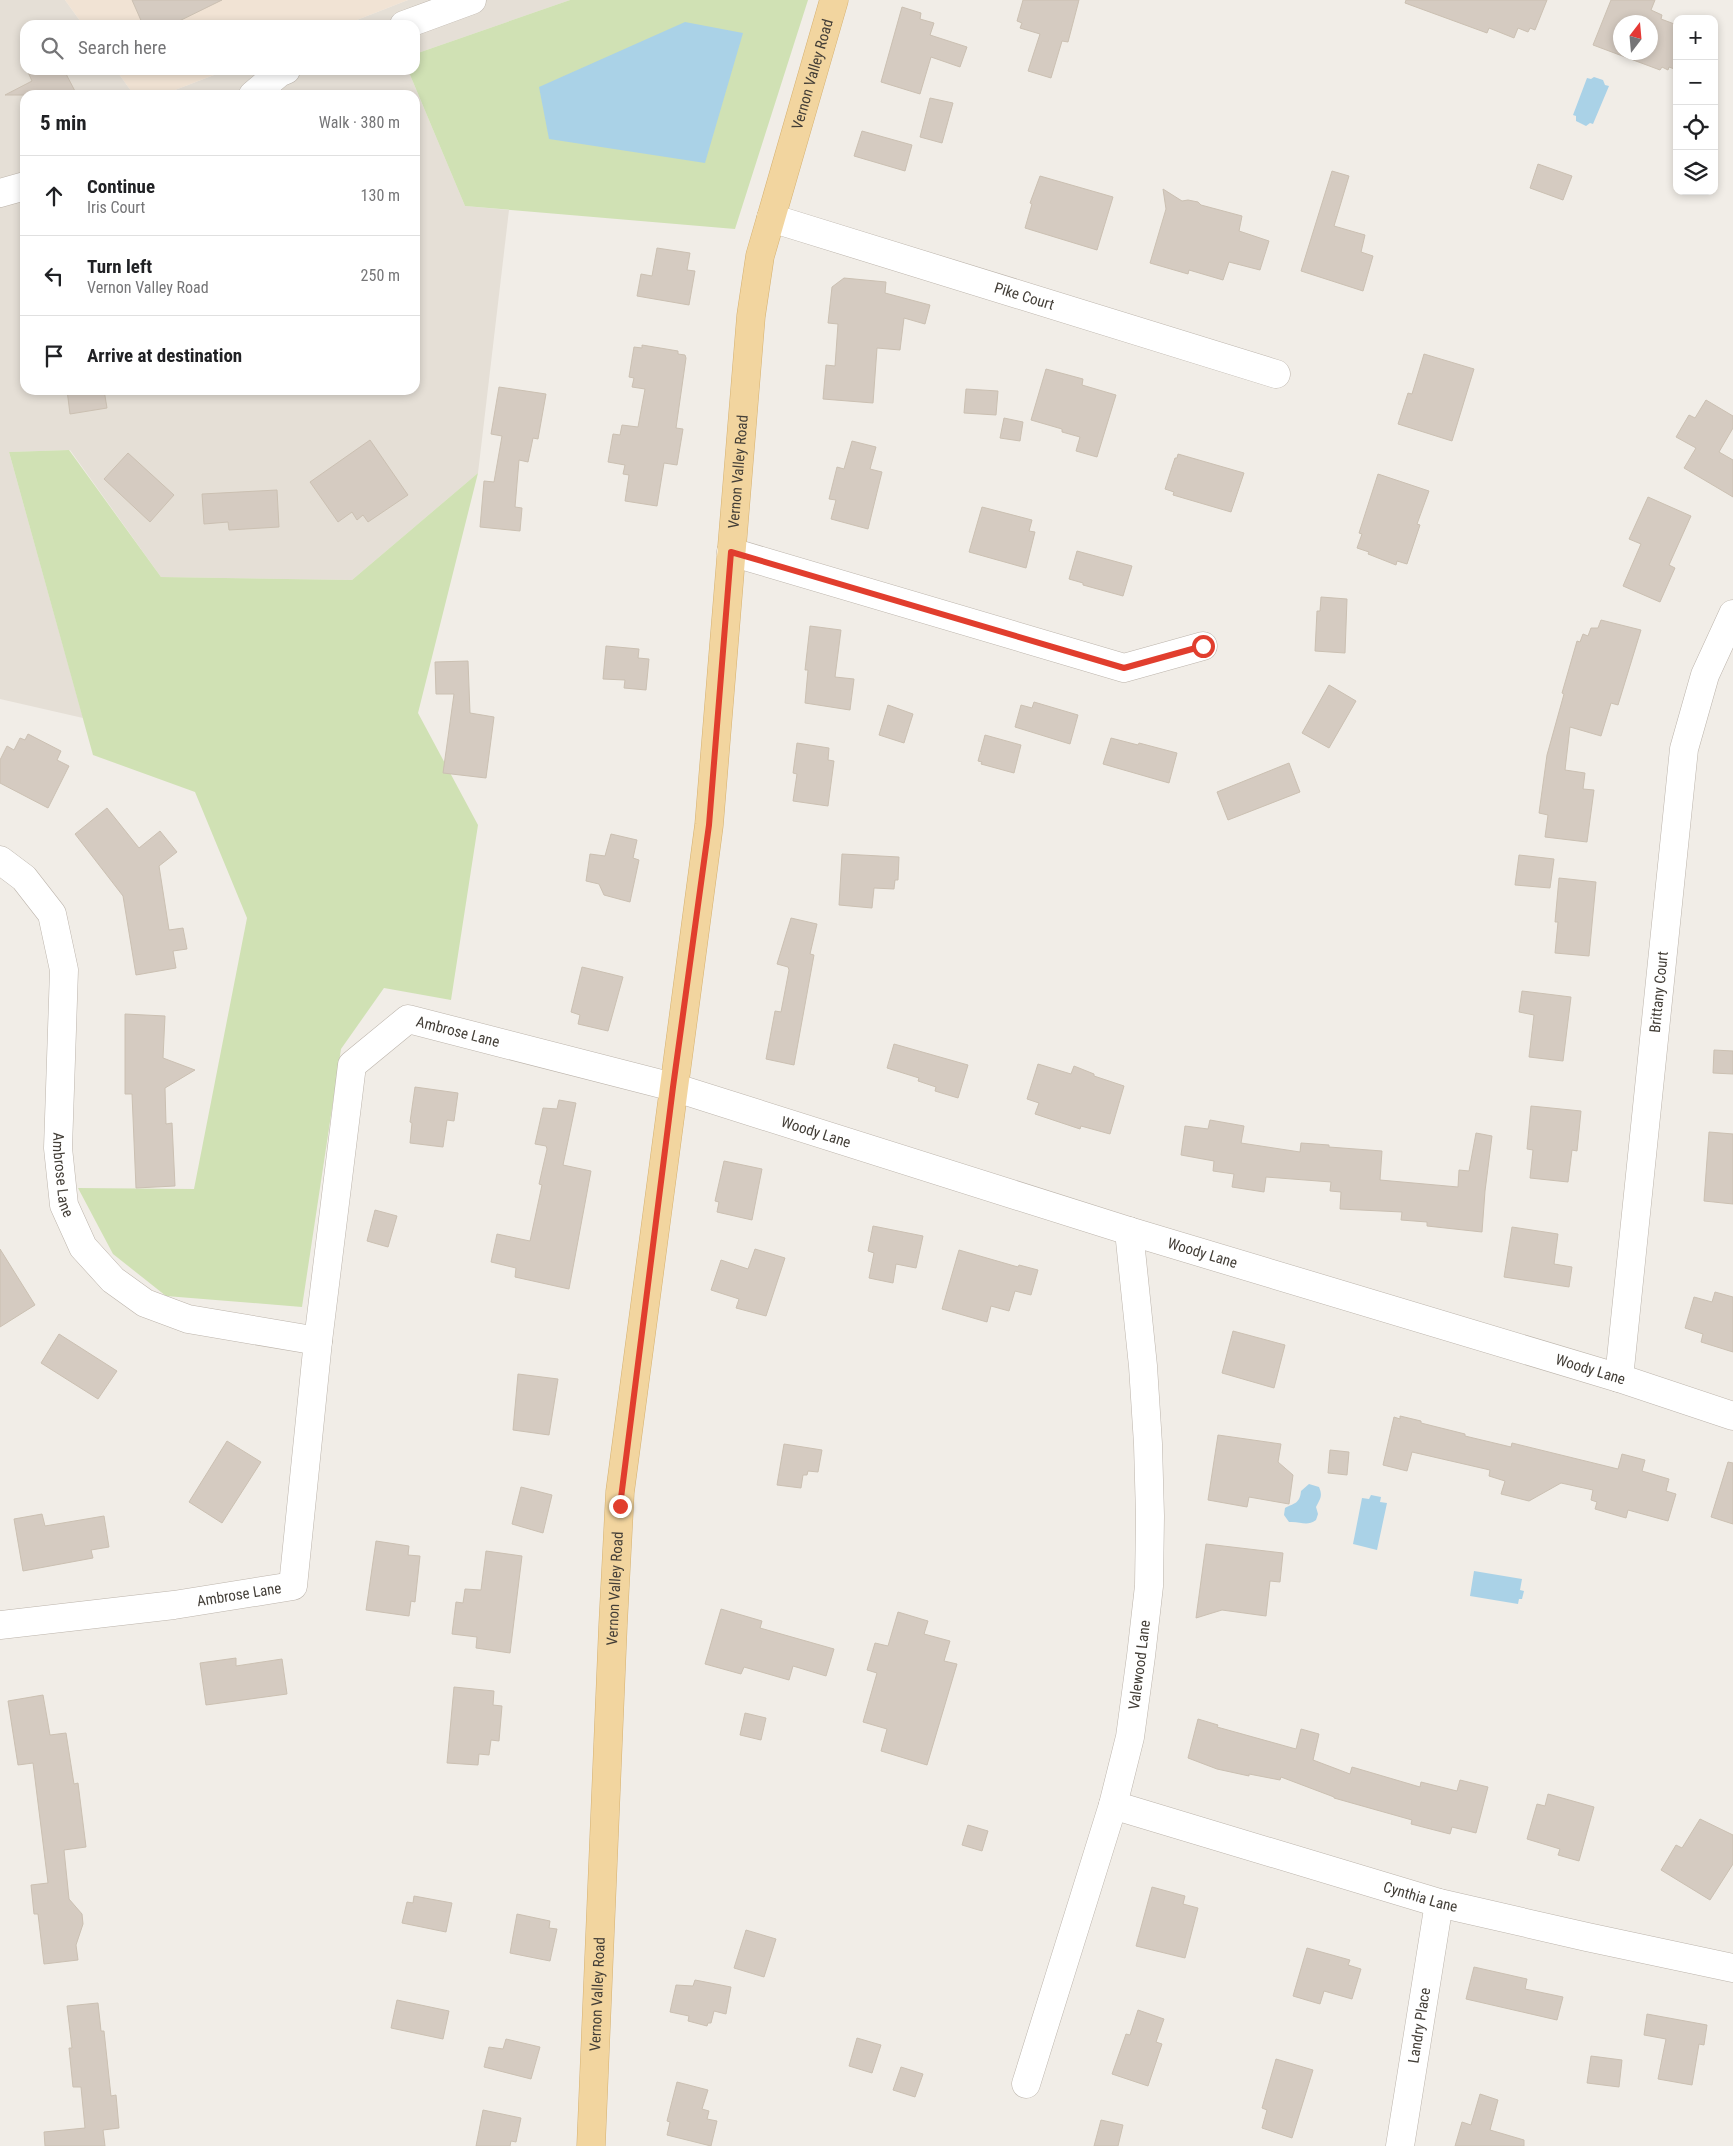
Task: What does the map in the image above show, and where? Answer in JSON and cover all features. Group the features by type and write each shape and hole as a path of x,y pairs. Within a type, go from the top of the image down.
{"main road":[{"name":"Vernon Valley Road","path":"591,2146 612,1635 620,1492 709,825 751,316 760,256 834,0"}],"street":[{"path":"418,20 472,0"},
{"path":"259,90 277,75"},
{"path":"0,193 20,187"},
{"name":"Pike Court","path":"771,218 1276,374"},
{"path":"731,552 1124,668 1203,646"},
{"name":"Brittany Court","path":"1619,1378 1684,748 1705,675 1733,614"},
{"name":"Ambrose Lane","path":"0,860 24,878 52,914 64,970 58,1148 64,1205 82,1247 113,1280 145,1303 188,1319 318,1341"},
{"name":"Ambrose Lane","path":"0,1625 174,1605 293,1586 318,1341 352,1065 408,1019 673,1087"},
{"name":"Woody Lane","path":"673,1087 1129,1231 1619,1378 1733,1416"},
{"name":"Valewood Lane","path":"1026,2084 1113,1805 1130,1737 1149,1586 1148,1444 1143,1366 1129,1231"},
{"name":"Cynthia Lane","path":"1113,1805 1439,1903 1733,1968"},
{"name":"Landry Place","path":"1400,2146 1439,1903"}],"shaded area":[{"path":"0,0 65,0 79,20 20,20 20,75 120,75 130,90 20,90 20,395 420,395 420,99 465,206 509,210 478,473 352,580 161,577 70,450 9,452 83,718 0,699"},
{"path":"65,0 408,0 357,20 79,20"},
{"path":"408,0 570,0 420,52 420,20 357,20"},
{"path":"120,75 214,75 175,90 130,90"},
{"path":"214,75 410,75 416,90 175,90"}],"green space":[{"path":"570,0 808,0 735,229 465,206 420,99 420,90 416,90 410,75 420,75 420,52"},
{"path":"69,450 161,577 352,580 478,473 418,713 478,825 451,1000 384,988 341,1049 302,1307 166,1296 113,1254 78,1188 194,1189 247,918 195,792 93,755 9,452"}],"water":[{"path":"685,22 743,33 705,163 549,139 539,87"},
{"path":"1594,77 1603,80 1605,85 1609,86 1593,124 1590,123 1586,126 1576,121 1576,116 1573,115 1587,78 1591,79"},
{"path":"1309,1484 1319,1487 1321,1493 1316,1507 1318,1514 1316,1520 1306,1523 1289,1522 1284,1515 1285,1508 1296,1502 1301,1491"},
{"path":"1371,1495 1381,1497 1380,1502 1387,1503 1377,1550 1353,1544 1362,1498 1369,1499"},
{"path":"1474,1571 1522,1579 1520,1590 1524,1591 1522,1599 1519,1599 1518,1604 1470,1596"}],"building":[{"path":"132,0 222,0 181,20 141,20"},
{"path":"1023,0 1079,0 1068,42 1062,41 1051,78 1028,71 1040,34 1020,28 1022,23 1017,21"},
{"path":"1406,0 1547,0 1535,30 1530,28 1528,32 1518,28 1514,38 1489,28 1487,33 1405,3"},
{"path":"1611,0 1655,0 1651,10 1662,15 1661,19 1673,24 1673,68 1669,67 1668,70 1662,67 1660,70 1633,60 1658,60 1658,15 1613,15 1613,52 1593,45"},
{"path":"902,7 921,13 920,19 934,23 930,35 967,47 960,67 931,57 920,94 881,82"},
{"path":"29,75 67,75 74,90 20,90 20,95 5,95 32,81"},
{"path":"930,98 953,103 942,143 920,137"},
{"path":"862,131 912,145 905,171 854,156"},
{"path":"1538,164 1572,176 1563,200 1530,188"},
{"path":"1332,171 1349,176 1334,226 1365,235 1361,252 1373,256 1363,291 1301,271"},
{"path":"1040,176 1113,197 1097,250 1025,228 1032,204 1030,203"},
{"path":"1163,189 1182,201 1198,202 1201,205 1242,216 1239,231 1269,241 1260,270 1229,262 1223,280 1189,270 1188,274 1150,263 1166,209"},
{"path":"657,248 690,253 687,270 695,271 689,305 637,296 641,274 652,276"},
{"path":"844,278 886,282 885,293 930,305 925,324 904,318 900,350 877,348 873,403 823,399 826,365 835,366 838,324 828,323 832,287"},
{"path":"642,345 678,351 678,354 685,355 686,358 676,428 683,429 677,465 664,463 657,506 625,501 629,475 623,474 625,465 608,462 613,434 620,435 622,425 638,427 645,389 632,387 634,378 629,377 634,347 642,348"},
{"path":"1424,354 1474,369 1452,441 1398,424 1408,393 1412,394"},
{"path":"1046,369 1083,379 1082,385 1116,395 1097,457 1076,451 1080,437 1062,432 1062,429 1031,420"},
{"path":"499,387 546,394 538,439 533,438 528,462 519,460 515,507 522,508 520,531 480,527 484,481 494,482 502,436 491,434"},
{"path":"966,389 998,391 996,415 964,413"},
{"path":"68,395 105,395 107,408 70,414"},
{"path":"1706,400 1733,416 1733,428 1719,452 1733,460 1733,497 1684,468 1696,448 1676,437 1689,415 1695,418"},
{"path":"1004,418 1023,422 1020,441 1000,438"},
{"path":"370,440 408,495 368,522 363,515 357,520 352,512 338,522 310,482"},
{"path":"852,441 876,447 870,469 882,472 868,529 831,519 836,500 829,499 837,467 844,469"},
{"path":"128,453 174,495 150,522 104,479"},
{"path":"1178,454 1244,473 1231,512 1173,495 1174,492 1165,489"},
{"path":"1378,474 1429,491 1417,524 1420,525 1407,564 1397,561 1396,565 1357,548 1362,534 1359,533"},
{"path":"277,490 279,527 229,530 228,522 204,524 202,494"},
{"path":"1648,497 1691,516 1669,565 1675,568 1660,602 1623,586 1641,544 1629,539"},
{"path":"982,507 1032,520 1029,531 1035,532 1026,568 969,552"},
{"path":"1077,551 1132,566 1123,596 1083,585 1083,583 1069,579"},
{"path":"1321,597 1347,599 1345,653 1315,651 1317,611 1320,611"},
{"path":"1601,620 1641,630 1618,705 1611,703 1601,736 1570,727 1565,770 1585,773 1583,789 1594,790 1587,842 1545,837 1548,815 1539,813 1547,755 1564,694 1562,693 1577,641 1580,642 1583,634 1588,636 1591,628 1598,628"},
{"path":"810,626 841,630 835,677 854,679 850,710 805,703 808,670 805,670"},
{"path":"606,646 639,649 638,658 649,659 646,690 624,688 625,680 603,679"},
{"path":"468,661 470,713 494,717 486,778 443,773 454,694 436,694 435,662"},
{"path":"1329,685 1356,701 1329,748 1302,733"},
{"path":"1034,702 1078,715 1070,744 1015,727 1021,705 1032,708"},
{"path":"888,705 913,714 904,743 879,735"},
{"path":"28,734 61,751 57,760 69,766 48,808 0,783 0,760 7,746 14,750 20,738 25,740"},
{"path":"985,735 1021,745 1014,773 981,764 982,762 978,761"},
{"path":"1111,738 1177,753 1169,783 1103,764"},
{"path":"797,743 829,748 828,760 834,761 828,806 793,801 797,774 793,773"},
{"path":"1289,763 1300,792 1228,820 1217,792"},
{"path":"107,808 139,848 160,831 177,852 159,866 169,930 183,928 187,949 173,951 176,968 136,975 123,896 75,834"},
{"path":"611,834 637,840 633,858 639,860 630,902 604,895 599,884 586,881 590,854 605,856"},
{"path":"842,854 899,857 898,880 895,880 894,889 874,888 872,908 839,905"},
{"path":"1519,855 1554,859 1550,888 1515,885"},
{"path":"1559,878 1596,882 1589,956 1555,953 1558,922 1555,922"},
{"path":"791,918 817,924 810,954 814,955 794,1065 766,1059 775,1011 781,1012 789,970 788,967 777,964"},
{"path":"582,967 623,977 608,1031 578,1024 580,1015 571,1012"},
{"path":"1522,991 1571,997 1563,1061 1529,1057 1534,1015 1519,1012"},
{"path":"125,1014 165,1016 163,1058 195,1070 165,1088 166,1124 172,1123 175,1186 136,1188 132,1094 125,1094"},
{"path":"894,1044 968,1065 958,1098 935,1091 936,1087 918,1081 919,1078 887,1068"},
{"path":"1714,1050 1733,1051 1733,1074 1713,1073"},
{"path":"1038,1064 1071,1074 1074,1066 1094,1074 1094,1076 1124,1086 1110,1134 1081,1126 1080,1129 1035,1114 1039,1103 1027,1099"},
{"path":"415,1087 458,1093 454,1121 447,1120 443,1147 410,1143 412,1123 410,1122"},
{"path":"559,1100 576,1103 563,1165 591,1171 569,1289 515,1277 516,1268 491,1262 497,1234 530,1241 542,1185 539,1184 547,1149 546,1146 535,1144 543,1108 557,1109"},
{"path":"1531,1106 1581,1111 1577,1151 1572,1150 1568,1182 1530,1178 1533,1150 1527,1149"},
{"path":"1210,1120 1244,1126 1241,1143 1300,1152 1301,1143 1382,1151 1380,1180 1458,1187 1459,1170 1469,1171 1476,1133 1492,1136 1482,1232 1427,1226 1427,1222 1401,1220 1402,1212 1340,1209 1341,1192 1330,1191 1331,1182 1266,1177 1264,1192 1232,1187 1234,1174 1213,1171 1214,1161 1181,1155 1185,1126 1208,1129"},
{"path":"1709,1132 1733,1134 1733,1204 1704,1201"},
{"path":"724,1161 762,1169 752,1220 717,1212 719,1202 715,1201"},
{"path":"375,1210 397,1216 388,1247 367,1241"},
{"path":"873,1226 923,1236 916,1268 896,1264 893,1283 869,1278 874,1253 868,1251"},
{"path":"1512,1227 1558,1234 1554,1264 1572,1267 1569,1287 1504,1277"},
{"path":"0,1249 35,1305 0,1327"},
{"path":"755,1249 785,1258 766,1316 736,1308 739,1299 711,1290 721,1260 748,1269"},
{"path":"959,1250 1018,1267 1019,1265 1038,1270 1031,1295 1015,1291 1009,1311 991,1306 987,1322 942,1309"},
{"path":"1715,1292 1733,1297 1733,1352 1701,1342 1703,1334 1685,1328 1694,1297 1712,1302"},
{"path":"1233,1331 1285,1345 1274,1388 1222,1373"},
{"path":"59,1334 117,1371 98,1399 41,1363"},
{"path":"518,1374 558,1379 549,1435 513,1430"},
{"path":"1400,1416 1465,1434 1465,1436 1511,1447 1512,1443 1618,1469 1622,1454 1645,1460 1642,1471 1669,1479 1666,1491 1676,1494 1668,1521 1628,1510 1626,1518 1595,1509 1597,1502 1591,1500 1593,1490 1561,1483 1529,1501 1501,1494 1505,1481 1489,1476 1490,1470 1412,1452 1407,1471 1383,1465 1394,1417 1400,1419"},
{"path":"1218,1435 1281,1444 1278,1462 1293,1475 1289,1504 1249,1497 1247,1507 1208,1500"},
{"path":"227,1441 261,1462 222,1523 189,1502"},
{"path":"784,1444 822,1450 818,1472 808,1471 807,1475 803,1475 801,1488 777,1485"},
{"path":"1330,1450 1349,1452 1347,1475 1328,1473"},
{"path":"1728,1462 1733,1463 1733,1524 1711,1517"},
{"path":"521,1487 552,1495 543,1533 512,1524"},
{"path":"42,1514 45,1526 104,1516 109,1547 91,1550 93,1558 23,1571 14,1519"},
{"path":"376,1541 409,1546 408,1555 420,1556 415,1602 411,1601 409,1616 366,1610"},
{"path":"1206,1544 1283,1553 1280,1582 1270,1581 1266,1616 1222,1610 1196,1618"},
{"path":"486,1551 522,1556 510,1653 476,1648 477,1637 452,1634 456,1602 463,1603 465,1589 481,1590"},
{"path":"721,1609 762,1621 760,1628 834,1649 826,1676 793,1666 789,1680 744,1667 741,1674 705,1664"},
{"path":"898,1612 928,1621 924,1634 950,1641 944,1661 957,1664 927,1765 881,1751 887,1729 863,1722 877,1673 867,1670 875,1643 888,1646"},
{"path":"236,1658 236,1666 282,1659 287,1694 206,1705 200,1663"},
{"path":"454,1687 494,1691 493,1705 502,1706 499,1741 491,1740 489,1755 479,1754 478,1765 447,1763"},
{"path":"43,1695 50,1735 66,1733 74,1784 78,1783 86,1847 64,1850 69,1899 82,1914 83,1924 76,1945 78,1960 44,1964 38,1914 34,1914 31,1885 48,1883 33,1763 18,1765 8,1701"},
{"path":"745,1713 766,1718 761,1740 740,1735"},
{"path":"1198,1719 1218,1725 1217,1727 1296,1749 1301,1729 1319,1734 1313,1760 1350,1774 1352,1767 1420,1787 1421,1782 1457,1791 1460,1780 1488,1787 1476,1833 1452,1827 1450,1834 1411,1824 1412,1820 1334,1798 1281,1777 1280,1780 1249,1774 1249,1776 1217,1769 1188,1758"},
{"path":"1548,1794 1594,1807 1579,1861 1558,1855 1560,1849 1527,1839 1537,1804 1545,1806"},
{"path":"1700,1819 1733,1835 1733,1864 1710,1900 1661,1870 1676,1845 1682,1848"},
{"path":"968,1825 988,1831 982,1851 962,1845"},
{"path":"1152,1887 1185,1896 1183,1904 1198,1908 1185,1958 1136,1946"},
{"path":"414,1896 452,1903 446,1932 402,1923 407,1902 413,1903"},
{"path":"517,1914 550,1921 549,1928 557,1929 550,1961 510,1953"},
{"path":"746,1930 776,1939 764,1977 734,1968"},
{"path":"1307,1948 1350,1960 1348,1965 1361,1969 1352,1999 1324,1991 1320,2004 1293,1996"},
{"path":"1474,1967 1527,1979 1525,1989 1563,1997 1557,2020 1466,1999"},
{"path":"695,1980 731,1987 726,2014 714,2011 711,2023 708,2023 707,2026 688,2021 689,2016 670,2012 676,1985 693,1986"},
{"path":"397,2000 449,2011 443,2039 391,2028"},
{"path":"98,2003 101,2031 104,2031 111,2096 116,2095 119,2128 103,2130 105,2146 45,2146 44,2132 85,2128 81,2087 73,2087 69,2048 72,2048 67,2006"},
{"path":"1138,2010 1164,2019 1156,2042 1162,2044 1148,2086 1112,2074 1126,2034 1130,2035"},
{"path":"1647,2014 1707,2025 1704,2045 1699,2044 1692,2085 1658,2079 1666,2039 1644,2035"},
{"path":"857,2038 881,2045 872,2073 849,2066"},
{"path":"506,2039 540,2047 531,2079 484,2067 489,2047 503,2049"},
{"path":"1591,2056 1622,2060 1619,2087 1587,2083"},
{"path":"1276,2059 1313,2070 1292,2138 1262,2128 1267,2110 1262,2108"},
{"path":"901,2067 923,2074 915,2097 893,2090"},
{"path":"677,2082 708,2090 702,2109 709,2111 707,2119 717,2121 711,2146 667,2135 670,2122 667,2121"},
{"path":"1480,2094 1498,2100 1490,2130 1524,2140 1524,2146 1455,2146 1462,2122 1471,2125"},
{"path":"483,2110 521,2118 516,2142 511,2141 510,2146 476,2146"},
{"path":"1101,2120 1123,2125 1118,2146 1094,2146"}],"route":[{"path":"620,1506 620,1492 709,825 731,552 1124,668 1203,646"}]}
